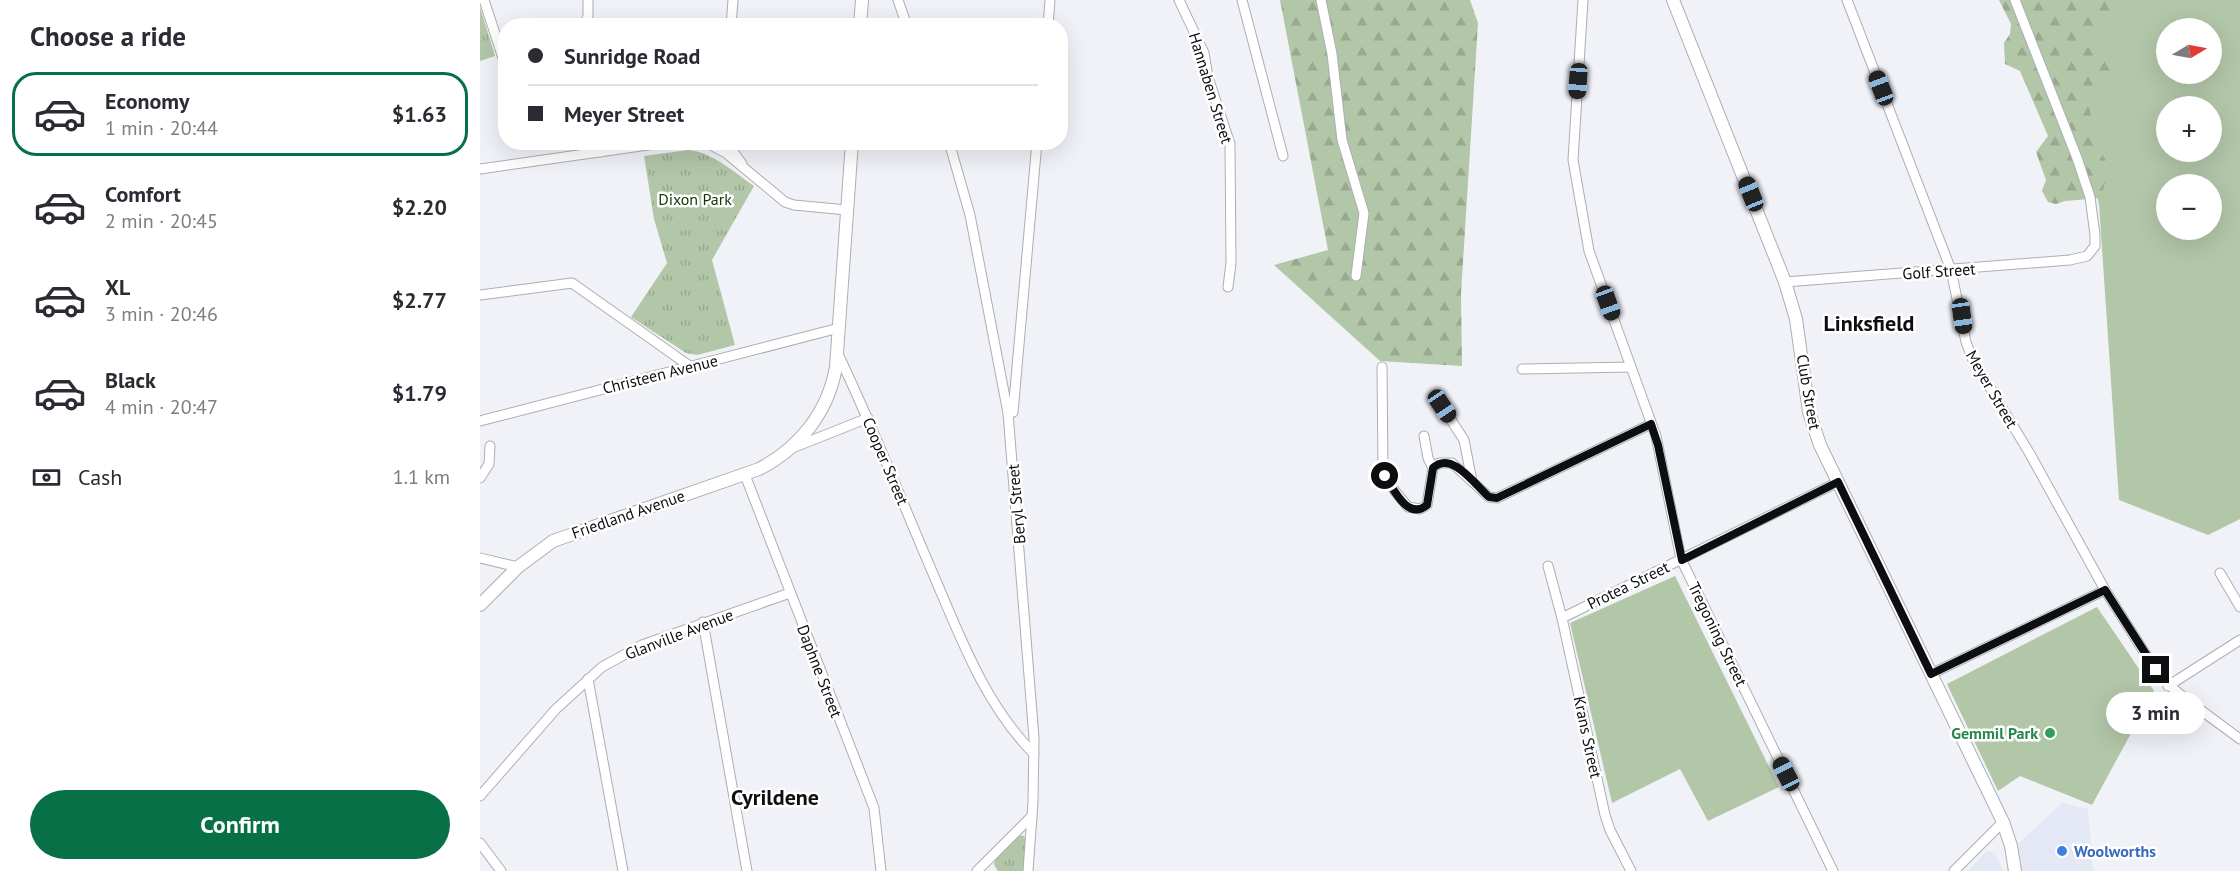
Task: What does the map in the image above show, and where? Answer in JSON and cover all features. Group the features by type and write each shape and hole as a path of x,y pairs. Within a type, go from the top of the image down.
{"main road":[{"path":"861,18 862,0"},
{"name":"Club Street","path":"1673,0 1785,282 1797,319 1811,418 1838,482 2003,822 2011,846 2015,871"},
{"path":"837,354 851,150"},
{"name":"Friedland Avenue","path":"480,605 543,546 564,536 745,475 767,465 792,448 821,411 831,387 837,354"}],"street":[{"path":"484,0 498,43"},
{"path":"587,18 588,0"},
{"path":"732,18 733,0"},
{"path":"898,0 905,18"},
{"path":"1049,18 1050,0"},
{"name":"Hannaben Street","path":"1179,0 1204,53 1208,77 1231,148 1229,190 1231,263 1227,286"},
{"path":"1242,0 1283,156"},
{"path":"1321,0 1332,54 1342,140 1364,210 1356,276"},
{"name":"Tregoning Street","path":"1583,0 1573,151 1574,169 1589,251 1658,445 1682,560 1833,871"},
{"name":"Meyer Street","path":"1847,0 1952,270 1966,342 1972,358 2030,454 2105,590 2156,670 2168,686 2240,739"},
{"name":"Golf Street","path":"1785,282 2070,260 2084,258 2091,253 2096,242 2087,184 2015,0"},
{"path":"480,170 615,150"},
{"path":"724,150 785,201 794,205 847,210"},
{"name":"Beryl Street","path":"951,150 970,215 1010,412 1034,754 1028,871"},
{"path":"1010,412 1036,150"},
{"path":"480,295 573,283 691,367"},
{"name":"Christeen Avenue","path":"480,421 839,328"},
{"name":"Cooper Street","path":"837,354 868,418 974,669 999,709 1034,754"},
{"path":"1522,369 1631,367"},
{"path":"1382,368 1382,467 1394,490 1408,507 1416,510 1427,505 1433,468 1428,458 1424,436"},
{"path":"1442,406 1464,440 1472,481"},
{"name":"Friedland Avenue","path":"792,448 868,418"},
{"path":"1433,468 1439,463 1452,463 1489,497 1497,498 1651,424"},
{"path":"480,478 489,464 490,446"},
{"name":"Daphne Street","path":"745,475 874,808 881,871"},
{"name":"Protea Street","path":"1562,618 1838,482"},
{"path":"480,558 518,567"},
{"name":"Krans Street","path":"1548,566 1562,618 1605,815 1631,871"},
{"path":"2220,573 2240,607"},
{"path":"1931,674 2105,590"},
{"name":"Glanville Avenue","path":"480,796 549,717 602,667 637,647 790,593"},
{"path":"703,622 747,871"},
{"path":"2168,686 2240,640"},
{"path":"588,679 623,871"},
{"path":"981,870 1032,816"},
{"path":"1953,871 2003,822"},
{"path":"480,843 501,871"}],"shaded area":[{"path":"2062,803 2088,809 2093,871 2017,871 2019,843"},
{"path":"1987,851 1995,853 2003,871 1967,871"}],"green space":[{"path":"1280,0 1470,0 1478,23 1461,294 1462,366 1380,361 1274,265 1328,250"},
{"path":"1999,0 2118,0 2124,9 2103,29 2100,38 2114,71 2109,83 2088,101 2098,145 2113,168 2106,178 2101,198 2056,204 2048,202 2042,191 2046,180 2036,152 2048,136 2020,71 2005,64 2004,43 2010,34 2011,24"},
{"path":"2037,0 2240,0 2240,519 2208,535 2119,500 2099,204 2084,140"},
{"path":"480,7 495,56 480,61"},
{"name":"Dixon Park","path":"688,150 706,154 754,186 712,260 735,345 697,355 686,353 631,317 667,263 654,219 644,156"},
{"path":"1675,576 1779,787 1708,821 1680,769 1612,803 1570,623"},
{"name":"Gemmil Park","path":"2097,607 2154,691 2092,805 2020,776 1998,791 1947,684"},
{"path":"1018,835 1024,836 1026,841 1024,871 998,871 994,865 995,860"}],"place":[{"name":"Gemmil Park","path":"2050,733"},
{"name":"Woolworths","path":"2062,851"}],"district":[{"name":"Linksfield","path":"1869,323"},
{"name":"Cyrildene","path":"775,797"}],"route":[{"path":"1385,476 1403,503 1416,510 1427,505 1433,468 1443,462 1452,463 1489,497 1497,498 1651,424 1656,436 1672,523 1682,560 1838,482 1931,674 2105,590 2156,670"}]}
